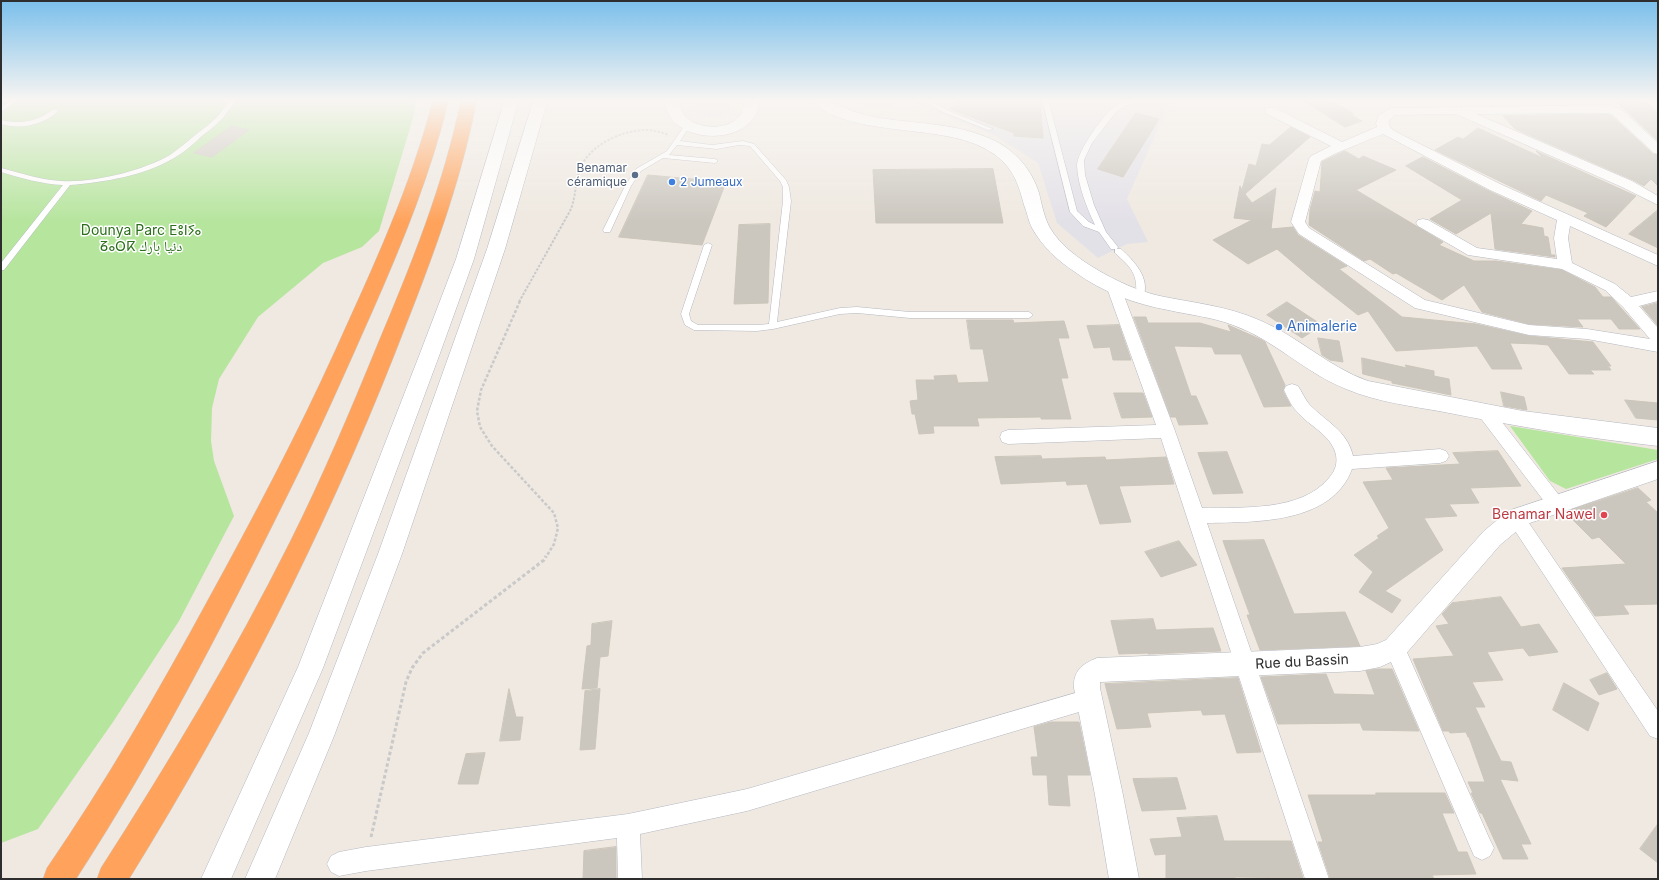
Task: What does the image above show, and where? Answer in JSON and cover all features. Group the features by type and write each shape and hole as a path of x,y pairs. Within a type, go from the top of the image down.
{"highway":[{"path":"58,879 136,753 184,671 290,471 335,375 401,225 430,140"},
{"path":"112,879 184,761 224,691 282,582 322,500 350,438 426,252 444,204 460,140"}],"main road":[{"path":"978,140 987,143 1005,154 1017,166 1026,179 1035,215 1041,228 1051,242 1080,267 1114,288 1158,302 1218,313 1256,325 1273,334 1326,372 1355,385 1485,412 1556,424 1658,437"}],"street":[{"path":"216,879 230,851 310,668 466,259 500,140"},
{"path":"260,879 321,736 390,554 496,249 528,140"},
{"path":"1329,140 1341,146"},
{"path":"1356,140 1315,159 1298,222 1304,231 1420,304 1530,330 1587,334 1658,346"},
{"path":"1402,140 1495,187 1564,217 1658,262"},
{"path":"1525,140 1627,184 1658,201"},
{"path":"1647,140 1658,150"},
{"path":"1564,217 1562,238 1565,265"},
{"path":"1422,223 1473,252 1565,265 1610,287 1628,303 1658,338"},
{"path":"1114,288 1167,431 1317,879"},
{"path":"1628,303 1658,296"},
{"path":"1195,516 1253,513 1288,509 1312,502 1331,490 1343,473 1346,463 1342,449 1330,430 1303,408 1292,390"},
{"path":"1485,412 1556,504"},
{"path":"1008,437 1167,431"},
{"path":"1346,463 1440,456"},
{"name":"Rue du Bassin","path":"1124,879 1109,795 1086,683 1089,675 1097,670 1246,665 1360,659 1380,655 1395,648 1492,538 1516,518 1658,470"},
{"path":"1516,518 1651,705 1658,729"},
{"path":"1395,648 1482,848"},
{"path":"339,864 366,859 628,826 747,800 1089,699"},
{"path":"628,826 630,879"}],"lane":[{"path":"1,170 19,175 68,183 90,180 133,171 167,159 194,140"},
{"path":"607,230 628,186 638,170 647,163 669,152 677,140"},
{"path":"696,140 719,147 743,142 752,145 783,180 786,187 788,201 773,326"},
{"path":"1056,140 1074,212 1086,224 1102,231"},
{"path":"1091,140 1086,147 1081,160 1082,172 1090,203 1102,231 1116,249 1138,272 1141,280 1140,296"},
{"path":"662,156 715,161"},
{"path":"1,268 68,183"},
{"path":"708,246 685,314 688,323 698,328 733,329 773,326 848,310 865,310 910,315 1029,315"}],"path":[{"path":"366,859 406,682 412,668 423,653 444,635 469,618 544,560 554,544 558,528 554,512 492,446 480,427 477,411 478,400 500,341 515,309 567,218 574,202 578,176 582,164 589,154 601,144 610,140"}],"shaded area":[{"path":"1002,140 1153,140 1127,199 1148,242 1127,244 1098,258 1057,223 1038,163"}],"green space":[{"name":"Dounya Parc ⴹⵓⵏⵢⴰ ⵒⴰⵔⴽ دنيا بارك","path":"1,140 406,140 379,231 362,247 323,263 258,317 219,379 212,408 211,441 214,461 234,516 179,621 113,722 38,829 1,843"},
{"path":"1510,426 1658,450 1658,459 1566,489 1550,481"}],"building":[{"path":"212,140 235,140 212,157 194,153"},
{"path":"1118,140 1146,140 1123,177 1098,169"},
{"path":"1275,140 1307,140 1245,194 1252,203 1276,188 1271,229 1293,227 1298,235 1347,266 1339,269 1402,317 1476,324 1529,336 1593,342 1611,366 1608,366 1611,370 1590,370 1594,374 1569,374 1548,345 1537,344 1510,343 1522,369 1492,369 1477,346 1396,351 1368,311 1358,315 1277,249 1248,264 1213,240 1252,220 1234,218 1240,186 1242,190 1249,164 1256,166 1262,144 1269,145"},
{"path":"1453,140 1504,140 1543,158 1536,151 1636,196 1606,227 1584,216 1588,213 1546,195 1541,201 1435,150"},
{"path":"1541,140 1638,140 1653,154 1658,155 1658,186 1651,179 1644,186"},
{"path":"1345,151 1359,159 1363,156 1396,170 1356,190 1443,242 1439,245 1474,261 1496,261 1562,270 1595,287 1603,297 1611,297 1640,329 1619,329 1611,319 1577,319 1583,327 1529,324 1482,312 1464,285 1442,300 1396,273 1393,274 1370,259 1364,261 1309,225 1310,210 1315,191 1320,192 1322,162"},
{"path":"1423,157 1532,211 1521,224 1543,228 1544,236 1548,237 1551,255 1555,255 1555,257 1495,249 1491,213 1456,234 1430,219 1462,200 1406,166"},
{"path":"993,169 1003,223 876,223 873,170"},
{"path":"648,175 726,182 702,245 619,237"},
{"path":"1658,210 1658,248 1629,234"},
{"path":"770,224 768,303 734,304 739,225"},
{"path":"1287,302 1322,325 1302,338 1267,315"},
{"path":"1658,303 1658,326 1642,307"},
{"path":"1134,317 1146,317 1148,323 1200,323 1231,332 1228,325 1262,340 1265,342 1285,385 1283,391 1291,406 1264,407 1241,354 1215,354 1212,347 1174,346 1191,396 1196,396 1208,424 1179,425 1176,417 1171,417"},
{"path":"967,320 1013,320 1014,323 1064,321 1069,338 1058,338 1068,378 1061,378 1071,419 1041,419 1041,417 977,418 979,426 933,426 934,433 919,434 915,414 912,414 910,401 918,400 916,380 935,380 934,376 956,375 958,383 989,382 983,349 971,349"},
{"path":"1119,325 1131,360 1113,360 1110,347 1094,348 1087,326"},
{"path":"1318,338 1339,341 1343,362 1330,360 1322,355"},
{"path":"1362,358 1407,368 1405,365 1434,371 1434,376 1449,379 1451,395 1392,383 1392,381 1363,374"},
{"path":"1501,392 1524,397 1527,410 1504,406"},
{"path":"1114,393 1143,393 1152,417 1122,418"},
{"path":"1625,400 1658,403 1658,420 1636,418"},
{"path":"1498,451 1521,486 1470,488 1479,503 1449,504 1457,516 1424,518 1443,550 1385,591 1401,600 1392,613 1359,592 1373,572 1354,555 1379,538 1377,536 1389,528 1363,482 1393,480 1386,468 1460,464 1453,453"},
{"path":"1227,452 1243,493 1213,494 1198,453"},
{"path":"1041,456 1042,459 1105,457 1106,460 1166,457 1174,484 1119,486 1131,522 1100,524 1087,484 1067,485 1066,481 1001,484 995,457"},
{"path":"1638,488 1651,500 1646,502 1658,513 1658,604 1623,605 1629,614 1595,616 1562,568 1626,564 1599,537 1592,539 1565,512"},
{"path":"1264,540 1294,614 1345,612 1360,646 1260,650 1247,615 1250,615 1223,541"},
{"path":"1179,541 1197,565 1161,577 1145,552"},
{"path":"1501,597 1521,627 1539,624 1558,652 1529,656 1523,648 1487,652 1503,680 1472,682 1485,707 1475,707 1501,761 1511,762 1518,781 1500,779 1531,844 1521,844 1528,859 1503,859 1471,793 1473,793 1468,782 1485,782 1469,737 1466,732 1450,733 1449,731 1443,731 1413,659 1454,656 1436,626 1449,624 1442,614 1452,603"},
{"path":"1153,619 1156,630 1213,628 1221,651 1119,654 1111,621"},
{"path":"612,621 608,656 600,657 597,688 582,689 587,646 591,645 592,624"},
{"path":"1392,669 1419,731 1363,730 1360,723 1278,724 1261,677 1326,674 1334,694 1375,695 1366,671"},
{"path":"1607,673 1617,689 1599,695 1590,680"},
{"path":"1238,678 1261,752 1237,753 1225,714 1203,715 1201,710 1147,713 1151,727 1117,729 1105,684"},
{"path":"1564,683 1599,703 1588,731 1553,710"},
{"path":"509,689 516,717 523,717 520,740 500,741"},
{"path":"600,689 595,749 580,750 585,691"},
{"path":"1051,722 1079,722 1090,775 1067,775 1070,806 1049,805 1047,775 1033,775 1031,757 1038,757 1034,727"},
{"path":"485,753 478,784 458,784 466,754"},
{"path":"1177,778 1186,809 1142,811 1133,779"},
{"path":"1376,793 1445,793 1454,813 1442,813 1458,852 1467,852 1476,874 1432,875 1434,879 1330,878 1318,842 1323,842 1308,795 1376,795"},
{"path":"1217,816 1224,841 1291,841 1303,878 1235,877 1235,879 1166,879 1166,854 1155,855 1150,839 1182,837 1177,818"},
{"path":"1658,824 1658,863 1640,849"},
{"path":"616,847 616,879 583,879 584,851"}],"place":[{"name":"Benamar céramique","path":"635,175"},
{"name":"2 Jumeaux","path":"672,182"},
{"name":"Animalerie","path":"1279,327"},
{"name":"Benamar Nawel","path":"1604,515"}]}
